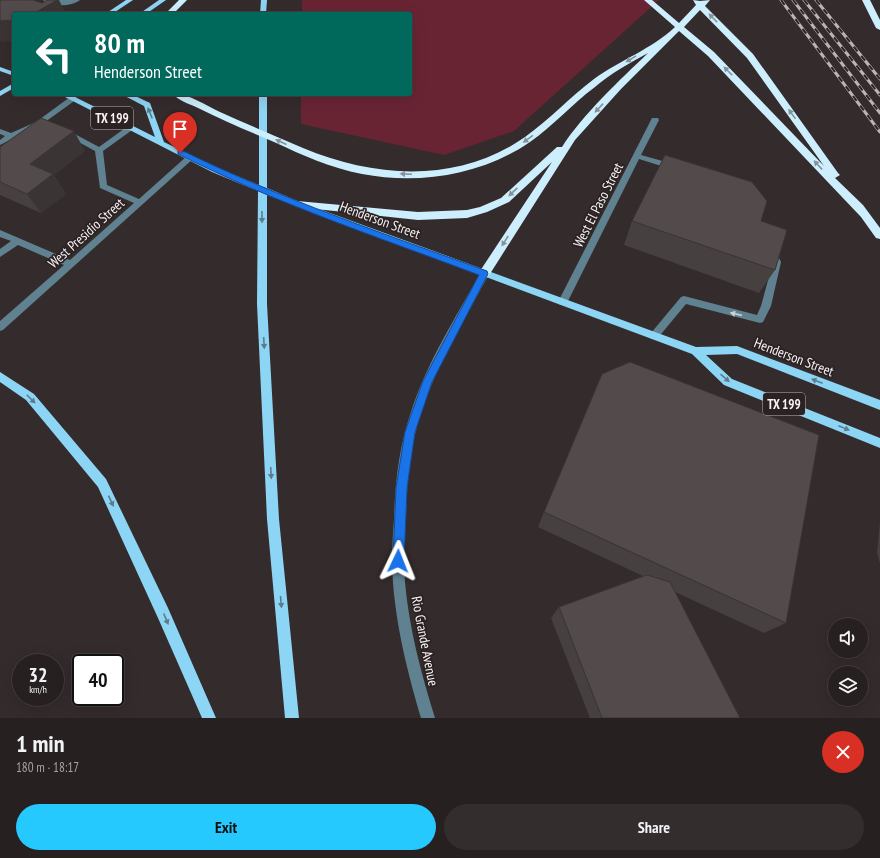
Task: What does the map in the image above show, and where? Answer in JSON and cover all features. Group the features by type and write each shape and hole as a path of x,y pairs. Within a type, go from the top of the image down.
{"highway":[{"path":"171,12 183,0"},
{"path":"648,0 711,54 864,214"},
{"path":"695,0 750,56 880,235"},
{"path":"297,204 426,216 467,214 483,210 505,200 572,138 618,87 706,0"},
{"path":"866,0 880,28"},
{"path":"181,96 293,147 341,165 373,172 411,175 430,174 467,168 485,163 516,148 602,77 665,40"},
{"path":"484,274 572,138"}],"main road":[{"path":"111,12 130,0"},
{"path":"145,12 163,0"},
{"path":"263,12 264,0"},
{"path":"148,12 154,6"},
{"path":"0,69 12,73"},
{"path":"0,94 12,86"},
{"name":"Henderson Street","path":"67,96 161,142 190,158 297,204 696,351 736,350 880,405"},
{"path":"129,96 146,105 161,142"},
{"path":"263,96 262,304 273,519 292,718"},
{"name":"Henderson Street","path":"696,351 728,382 880,443"},
{"path":"0,376 30,397 102,483 164,613 209,718"}],"street":[{"path":"46,0 54,3 67,4 77,0"},
{"path":"0,143 40,122 73,99"},
{"name":"West El Paso Street","path":"564,302 655,120"},
{"path":"40,122 99,150"},
{"path":"99,150 131,128"},
{"path":"0,131 11,136"},
{"path":"99,150 103,186 139,202"},
{"path":"637,156 684,170"},
{"name":"West Presidio Street","path":"0,327 190,158"},
{"path":"0,233 70,264"},
{"path":"0,254 17,241"},
{"path":"654,336 684,300 760,319 766,306 777,262 771,248"},
{"name":"Rio Grande Avenue","path":"428,718 418,688 401,598 398,561 401,488 410,432 427,381 484,274"}],"shaded area":[{"path":"302,0 659,0 514,131 444,155 301,124 301,96 412,96 412,12 302,12"}],"building":[{"path":"0,0 33,0 42,3 47,0 57,0 36,12 12,12 12,20 0,21"},
{"path":"41,118 74,131 30,164 53,174 27,194 0,182 0,147"},
{"path":"665,155 752,182 767,201 761,221 787,230 775,270 632,221"},
{"path":"630,362 819,435 786,623 544,512 602,374"},
{"path":"647,575 670,582 740,718 602,718 559,607"}],"railway":[{"path":"781,0 880,132"},
{"path":"793,0 880,113"},
{"path":"804,0 880,95"},
{"path":"816,0 880,79"}],"route":[{"path":"180,153 215,170 297,204 484,274 427,381 410,432 401,488 398,561"}]}
